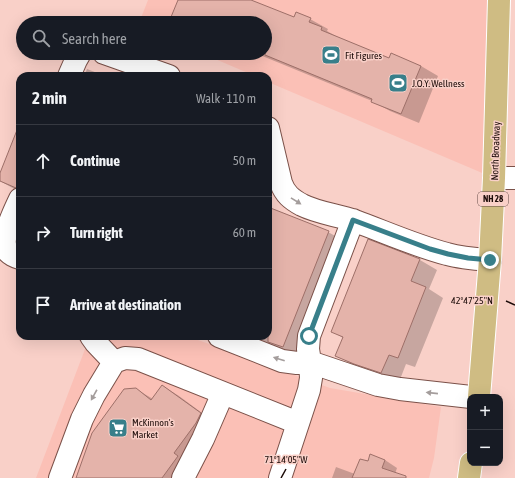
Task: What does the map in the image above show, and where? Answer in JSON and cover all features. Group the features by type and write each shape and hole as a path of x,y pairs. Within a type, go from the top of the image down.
{"main road":[{"name":"North Broadway","path":"479,394 490,260 505,178 499,0"},
{"path":"469,478 471,466"}],"lane":[{"path":"71,72 76,60"},
{"path":"124,60 158,72"},
{"path":"272,166 274,185 302,205 320,212 353,220 442,253 490,260"},
{"path":"16,209 5,236 5,244 7,251 16,257"},
{"path":"280,478 309,390 311,378 308,349 309,336 353,220"},
{"path":"94,340 114,362"},
{"path":"229,340 282,361 297,363 310,362 378,385 467,397"},
{"path":"60,478 82,419 94,395 114,362 125,358 138,359 298,423"},
{"path":"183,478 203,440 223,393"}],"shaded area":[{"path":"148,0 499,0 494,178 272,84 272,72 246,72 217,60 272,60 272,16 142,16"},
{"path":"88,340 198,340 330,388 441,407 434,458 429,478 36,478"}],"building":[{"path":"178,0 251,0 294,17 296,12 311,18 309,22 322,27 321,30 389,58 391,53 421,66 401,114 371,102 372,99 272,58 272,16 171,16"},
{"path":"16,133 16,188 0,181 0,173"},
{"path":"272,209 329,231 283,347 268,342 268,340 272,340"},
{"path":"368,239 420,259 411,281 426,287 398,358 389,355 381,373 335,356 343,337 331,332"},
{"name":"McKinnon's Market","path":"162,385 201,413 196,423 174,453 178,456 162,478 76,478 92,433 124,389 136,388 151,400"},
{"path":"370,454 385,460 382,468 406,476 406,478 352,478 360,459 368,461"}],"place":[{"name":"Fit Figures","path":"331,55"},
{"name":"J.O.Y. Wellness","path":"398,83"},
{"name":"McKinnon's Market","path":"118,428"}],"route":[{"path":"309,336 353,220 430,249 468,258 490,260"}]}
